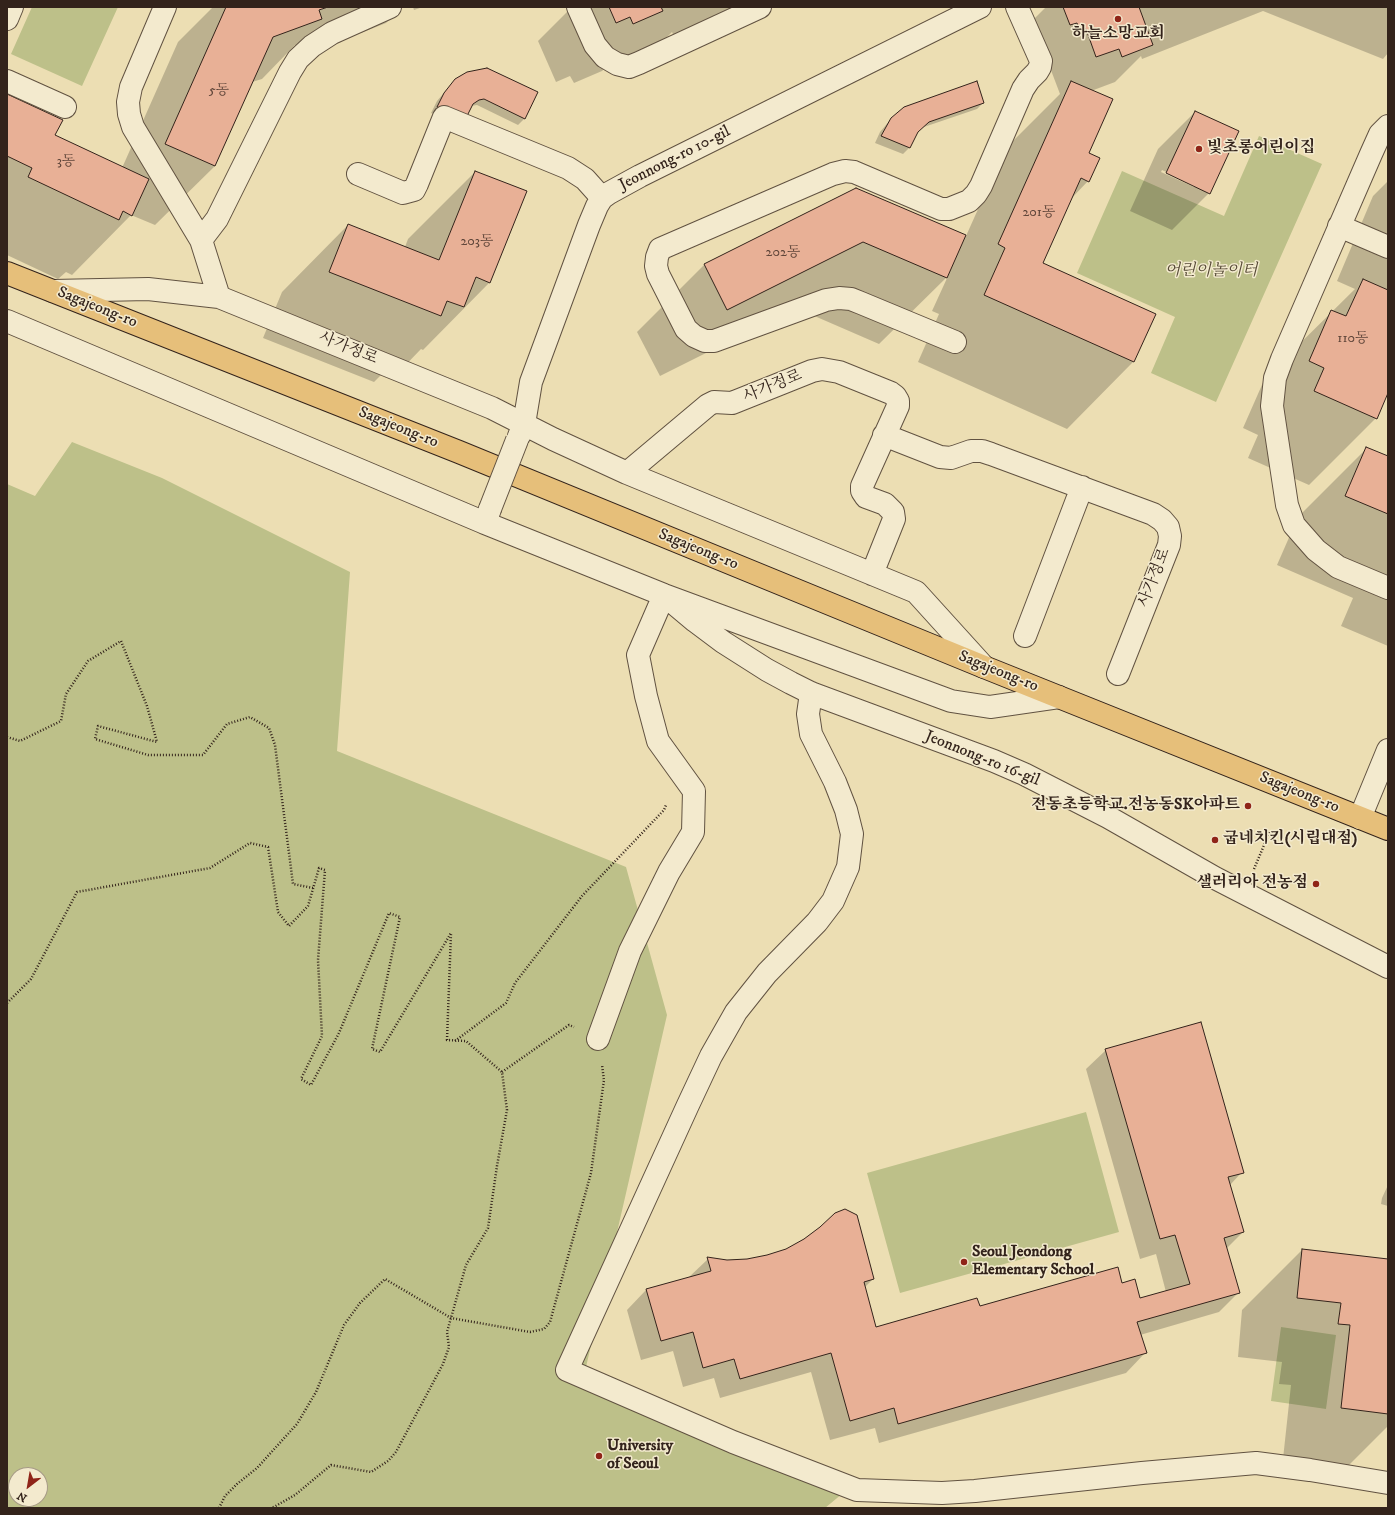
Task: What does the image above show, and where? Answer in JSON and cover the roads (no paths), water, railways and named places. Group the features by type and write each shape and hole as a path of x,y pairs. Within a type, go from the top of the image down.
{"main road":[{"name":"Sagajeong-ro","path":"7,273 459,452 984,668 1388,829"}],"street":[{"path":"7,19 12,7"},
{"path":"165,7 131,87 128,102 129,114 133,128 201,240 219,297"},
{"path":"201,240 217,219 290,72 298,59 312,46 332,33 390,7"},
{"path":"578,7 595,45 605,57 617,64 629,67 639,64 760,7"},
{"name":"Jeonnong-ro 10-gil","path":"487,516 520,432 531,382 589,225 602,198 640,176 980,7"},
{"path":"955,342 851,299 839,298 826,300 714,341 705,341 694,336 686,329 658,274 656,266 657,257 660,249 833,174 844,171 854,172 941,209 949,209 968,201 976,194 981,186 1023,89 1040,67 1041,62 1017,7"},
{"path":"7,81 65,107"},
{"path":"358,174 403,193 414,190 444,117 568,168 585,179 602,198"},
{"path":"1388,126 1380,134 1282,359 1275,378 1272,406 1287,505 1294,525 1316,550 1338,567 1388,588"},
{"path":"1339,226 1388,247"},
{"name":"사가정로","path":"53,291 148,289 219,297 492,408 520,432 627,473 916,592 984,668"},
{"path":"7,321 487,516 664,595 951,701 990,707 1059,697"},
{"name":"사가정로","path":"627,473 708,405 714,402 732,403 812,371 822,369 839,372 895,396 898,401 898,406 862,486 862,491 866,496 885,504 893,512 894,519 872,574"},
{"name":"사가정로","path":"884,435 940,457 952,458 971,451 987,452 1153,514 1168,527 1170,536 1169,545 1118,674"},
{"path":"1025,636 1082,488"},
{"path":"598,1039 630,951 669,872 693,832 694,791 658,741 646,696 638,655 664,595"},
{"name":"Jeonnong-ro 16-gil","path":"664,595 694,621 723,642 767,670 812,693 994,761 1024,774 1108,817 1215,878 1388,967"},
{"path":"812,693 808,714 811,734 836,782 846,810 852,834 848,867 833,901 817,922 767,973 741,1006 715,1049 688,1105 568,1370 734,1442 857,1490 942,1493 975,1491 1142,1473 1256,1463 1388,1483"},
{"path":"1360,818 1388,750"}],"place":[{"name":"하늘소망교회","path":"1118,19"},
{"name":"빛초롱어린이집","path":"1199,149"},
{"name":"전동초등학교.전농동SK아파트","path":"1248,806"},
{"name":"굽네치킨(시립대점)","path":"1215,840"},
{"name":"샐러리아 전농점","path":"1316,884"},
{"name":"Seoul Jeondong Elementary School","path":"964,1262"},
{"name":"University of Seoul","path":"599,1456"}],"park label":[{"name":"어린이놀이터","path":"1211,272"}]}
